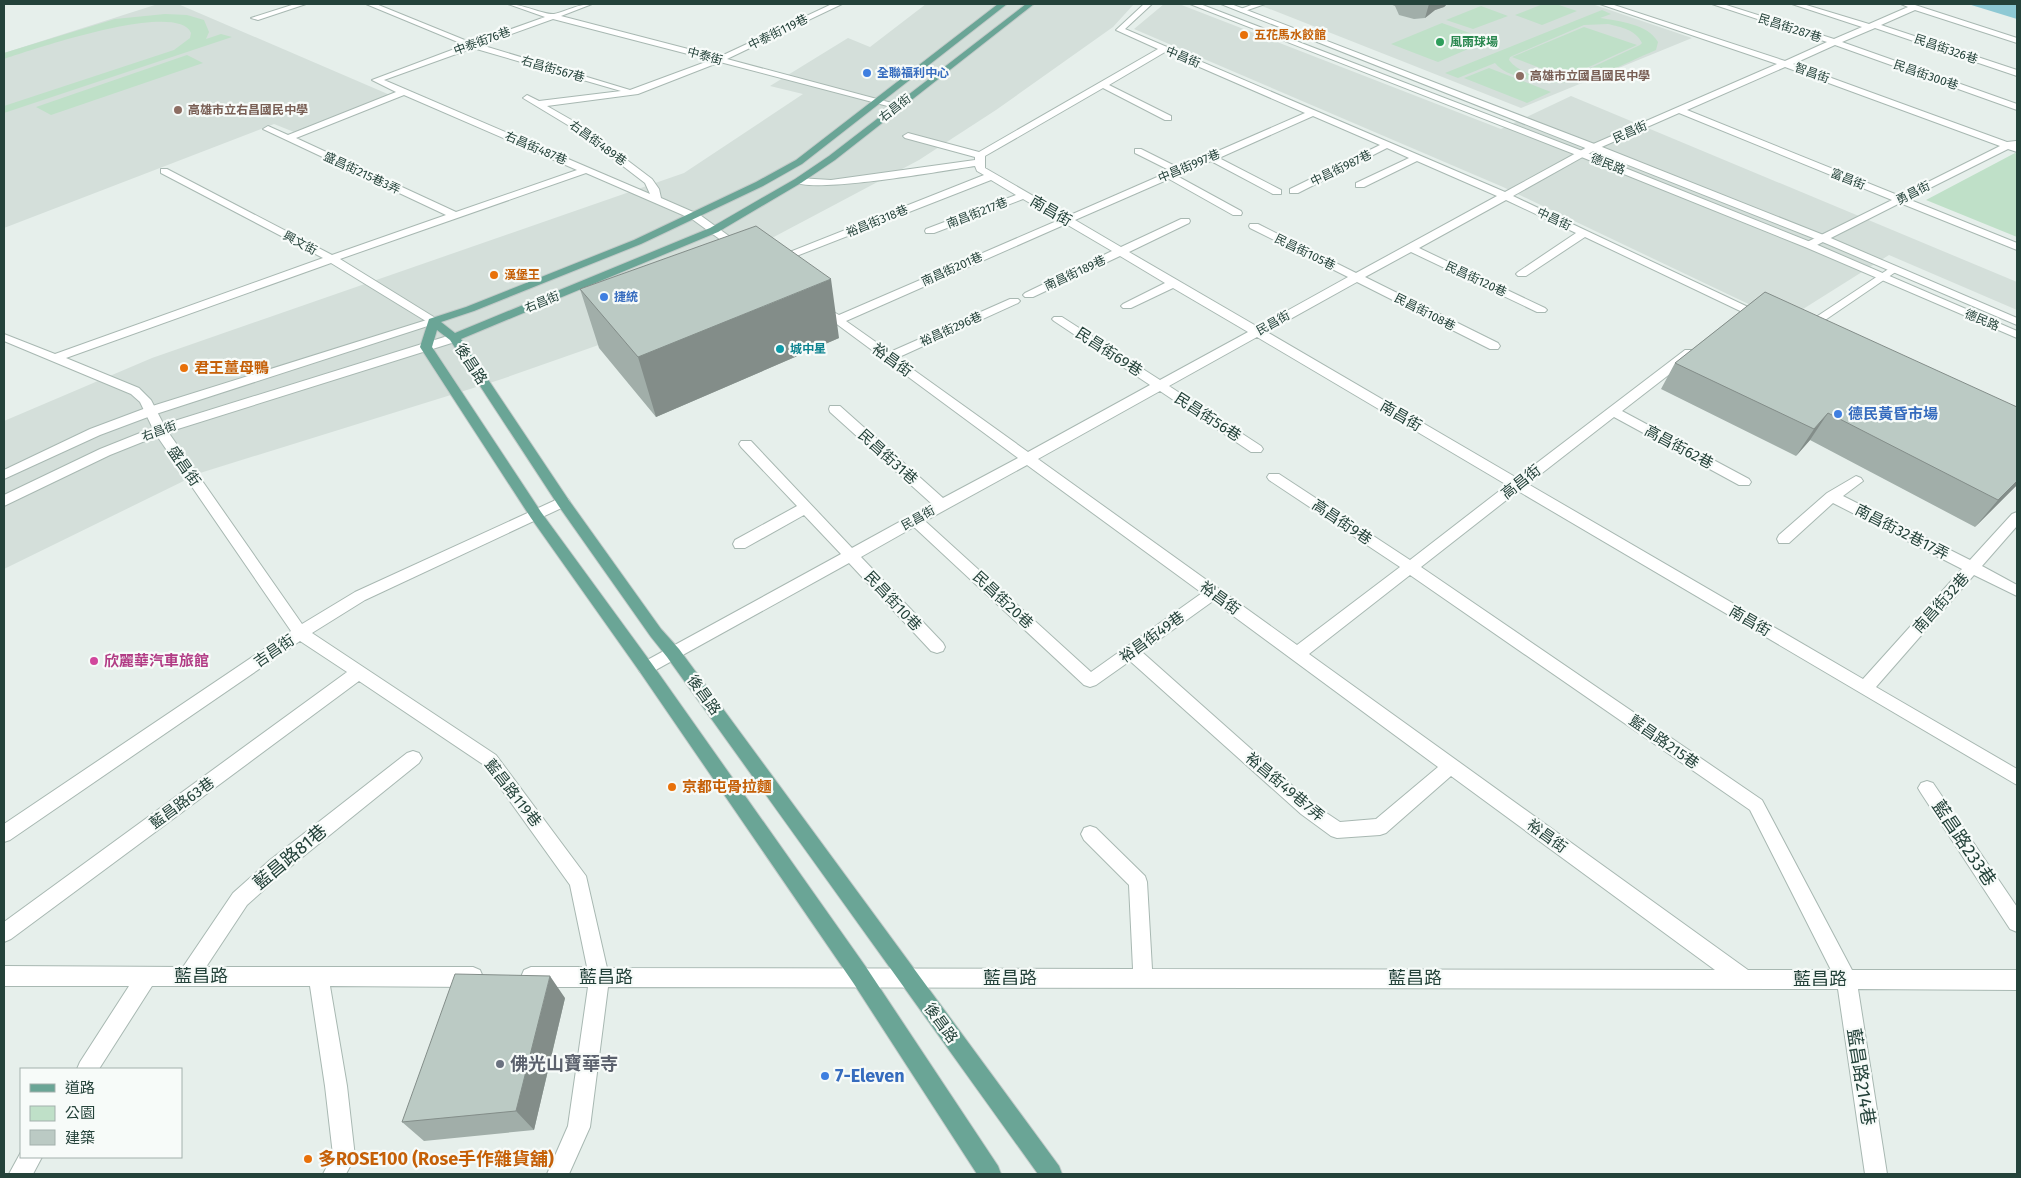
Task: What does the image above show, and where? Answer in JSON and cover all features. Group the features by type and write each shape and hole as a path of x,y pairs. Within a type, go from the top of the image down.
{"main road":[{"name":"右昌街","path":"433,321 470,309 696,217 772,178 799,162 1003,4"},
{"name":"右昌街","path":"454,338 714,230 798,181 899,106 1030,4"},
{"name":"後昌路","path":"433,321 454,338 563,502 656,633 673,653 1051,1174"},
{"path":"426,347 433,321"},
{"name":"後昌路","path":"426,347 536,514 646,668 861,977 990,1174"}],"street":[{"path":"255,18 302,4"},
{"name":"右昌街567巷","path":"370,4 471,45 635,92"},
{"name":"中泰街","path":"512,4 550,16 899,106"},
{"name":"中泰街76巷","path":"376,80 550,16 588,4"},
{"name":"中泰街119巷","path":"539,104 635,92 719,60 838,4"},
{"name":"中昌街","path":"1148,4 1120,30 1506,196 1772,322"},
{"name":"德民路","path":"1194,4 1582,154 1809,245 2017,335"},
{"name":"德民路","path":"1225,4 1594,147 1822,238 2017,322"},
{"path":"1242,10 1261,4"},
{"name":"智昌街","path":"1604,4 1786,64 2014,145"},
{"name":"民昌街287巷","path":"1716,4 1835,42"},
{"name":"民昌街326巷","path":"1796,4 2017,72"},
{"path":"1904,4 2017,41"},
{"name":"民昌街","path":"646,668 1594,147 1915,7"},
{"name":"民昌街300巷","path":"1835,42 2017,107"},
{"path":"798,181 831,183 980,158 1165,49"},
{"name":"右昌街487巷","path":"376,80 696,217"},
{"path":"1103,85 1168,118"},
{"path":"288,138 404,92"},
{"name":"右昌街489巷","path":"526,98 579,128 649,181 654,188 656,200"},
{"name":"富昌街","path":"1679,110 2017,247"},
{"name":"中昌街997巷","path":"1066,219 1312,113"},
{"name":"盛昌街215巷3弄","path":"268,130 456,216"},
{"path":"908,136 980,158"},
{"name":"中昌街987巷","path":"1294,191 1387,145"},
{"name":"勇昌街","path":"1809,245 2014,145"},
{"path":"1138,151 1237,212"},
{"path":"1210,157 1277,192"},
{"name":"南昌街","path":"980,158 980,169 2017,778"},
{"path":"1360,185 1417,158"},
{"path":"57,357 586,170"},
{"name":"興文街","path":"164,171 332,259 433,321"},
{"name":"裕昌街318巷","path":"778,277 764,266 992,176"},
{"name":"南昌街217巷","path":"930,231 1024,195"},
{"path":"696,217 749,256"},
{"name":"南昌街201巷","path":"838,320 1066,219"},
{"name":"南昌街189巷","path":"1029,295 1185,221"},
{"name":"民昌街105巷","path":"1254,226 1357,277"},
{"path":"1522,274 1584,233"},
{"name":"民昌街120巷","path":"1410,248 1542,310"},
{"path":"1802,336 1893,269"},
{"name":"民昌街108巷","path":"1357,277 1494,346"},
{"path":"1127,306 1174,283"},
{"name":"裕昌街","path":"808,298 1744,979"},
{"name":"裕昌街296巷","path":"888,357 1014,300"},
{"path":"1730,321 1745,309"},
{"name":"民昌街69巷","path":"1058,318 1160,385"},
{"name":"右昌街","path":"4,475 95,432 151,411 433,321"},
{"name":"盛昌街","path":"4,337 57,357 135,391 145,400 160,430 300,633"},
{"name":"右昌街","path":"4,501 105,452 160,430 454,338"},
{"name":"高昌街","path":"1297,654 1699,345"},
{"name":"民昌街56巷","path":"1160,385 1256,449"},
{"name":"民昌街31巷","path":"835,409 942,505"},
{"name":"高昌街62巷","path":"1613,411 1744,482"},
{"name":"民昌街10巷","path":"746,444 936,647"},
{"name":"高昌街9巷","path":"1274,477 1410,567"},
{"name":"南昌街32巷17弄","path":"1784,540 1832,496 1856,481"},
{"name":"南昌街32巷17弄","path":"1832,496 2017,591"},
{"name":"吉昌街","path":"4,834 300,633 360,596 563,502"},
{"path":"740,544 805,508"},
{"name":"南昌街32巷","path":"1865,688 2017,517"},
{"name":"民昌街20巷","path":"915,520 1090,681"},
{"name":"藍昌路215巷","path":"1410,567 1756,805 1846,979"},
{"name":"裕昌街49巷","path":"1090,681 1213,593"},
{"name":"藍昌路119巷","path":"300,633 490,760 579,882 598,977 579,1127 558,1174"},
{"name":"裕昌街49巷7弄","path":"1131,652 1307,809 1337,830 1380,827 1451,766"},
{"name":"藍昌路63巷","path":"4,933 359,672"},
{"name":"藍昌路81巷","path":"188,976 240,899 277,866 413,758"},
{"name":"藍昌路233巷","path":"1927,788 2017,923"},
{"path":"1090,834 1138,882 1143,978"},
{"name":"藍昌路","path":"4,976 2017,980"},
{"path":"88,1068 147,976"},
{"path":"318,976 336,1086 344,1157 334,1174"},
{"name":"藍昌路214巷","path":"1846,979 1876,1174"},
{"path":"20,1174 30,1158"}],"shaded area":[{"name":"高雄市立右昌國民中學","path":"158,4 178,4 390,95 294,132 274,124 4,228 4,53"},
{"path":"926,4 1134,4 1113,27 996,110 919,160 770,239 810,271 499,380 200,473 4,569 4,421 152,358 684,173 803,94 770,86 848,38 870,47"},
{"path":"1164,4 1179,4 1501,129 1571,96 2017,282 2017,310 1889,255 1784,321 1503,187 1134,29"},
{"name":"高雄市立國昌國民中學","path":"1257,4 1592,4 1692,38 1521,108"}],"green space":[{"path":"1543,4 1556,4 1577,11 1542,25 1515,15"},
{"path":"1481,6 1508,16 1473,29 1446,20"},
{"path":"1602,10 1611,14 1600,18 1640,27 1658,42 1656,50 1607,72 1575,81 1559,83 1541,82 1522,78 1511,74 1495,63 1458,78 1445,73","holes":["1608,24 1632,32 1642,43 1569,78 1567,77 1637,45 1584,27 1512,57 1566,78 1543,77 1528,73 1520,70 1509,60 1510,57 1584,25"]},
{"path":"165,14 187,15 204,20 209,32 206,39 221,34 232,37 4,113 4,106 174,50 190,38 191,33 180,24 160,22 133,24 72,38 4,59 4,53 115,19"},
{"name":"風雨球場","path":"1442,23 1489,40 1438,62 1391,44"},
{"path":"187,55 203,63 51,115 36,107"},
{"path":"1489,68 1551,92 1527,103 1464,78"},
{"path":"2015,153 2017,154 2017,237 1926,200"}],"water":[{"path":"1968,4 2017,4 2017,19"}],"building":[{"path":"756,226 831,279 638,357 580,289"},
{"name":"德民黃昏市場","path":"1765,292 2017,407 2017,481 1998,500 1828,413 1814,429 1675,363"},
{"name":"佛光山寶華寺","path":"455,974 550,976 516,1111 402,1122"}],"place":[{"name":"五花馬水餃館","path":"1244,35"},
{"name":"風雨球場","path":"1440,42"},
{"name":"全聯福利中心","path":"867,73"},
{"name":"高雄市立國昌國民中學","path":"1520,76"},
{"name":"高雄市立右昌國民中學","path":"178,110"},
{"name":"漢堡王","path":"494,275"},
{"name":"捷統","path":"604,297"},
{"name":"城中星","path":"780,349"},
{"name":"君王薑母鴨","path":"184,368"},
{"name":"德民黃昏市場","path":"1838,414"},
{"name":"欣麗華汽車旅館","path":"94,661"},
{"name":"京都屯骨拉麵","path":"672,787"},
{"name":"佛光山寶華寺","path":"500,1064"},
{"name":"7-Eleven","path":"825,1076"},
{"name":"多ROSE100 (Rose手作雜貨舖)","path":"308,1159"}]}
